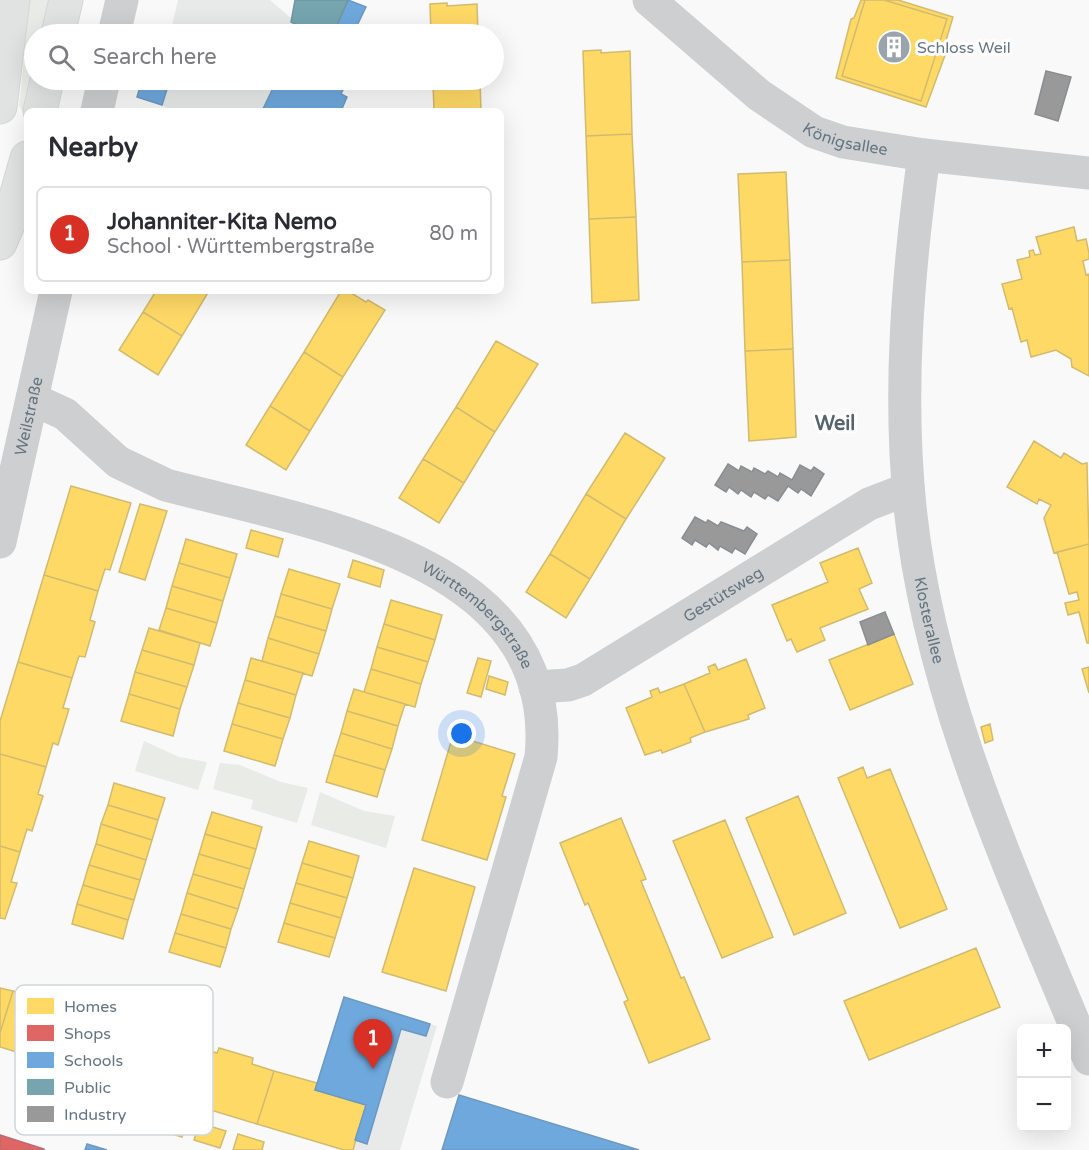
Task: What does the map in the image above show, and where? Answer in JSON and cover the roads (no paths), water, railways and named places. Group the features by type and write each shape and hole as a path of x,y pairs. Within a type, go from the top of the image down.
{"highway":[{"path":"0,107 13,0"},
{"path":"60,24 66,0"},
{"path":"41,108 45,90"},
{"path":"0,243 9,222 24,169"}],"street":[{"path":"116,24 122,0"},
{"name":"Königsallee","path":"649,0 759,96 798,123 843,142 924,155 1089,173"},
{"path":"98,108 102,90"},
{"name":"Klosterallee","path":"924,155 911,265 906,353 908,489 928,617 960,729 996,832 1089,1059"},
{"name":"Weilstraße","path":"0,542 55,294"},
{"name":"Württembergstraße","path":"32,399 59,410 107,455 146,477 341,530 419,562 457,585 499,621 519,647 535,687 542,735 538,774 447,1082"},
{"name":"Gestütsweg","path":"535,687 568,685 583,680 870,504 908,489"}],"place":[{"name":"Schloss Weil","path":"894,47"},
{"name":"Johanniter-Kita Nemo","path":"373,1069"}],"district":[{"name":"Weil","path":"835,423"}]}
